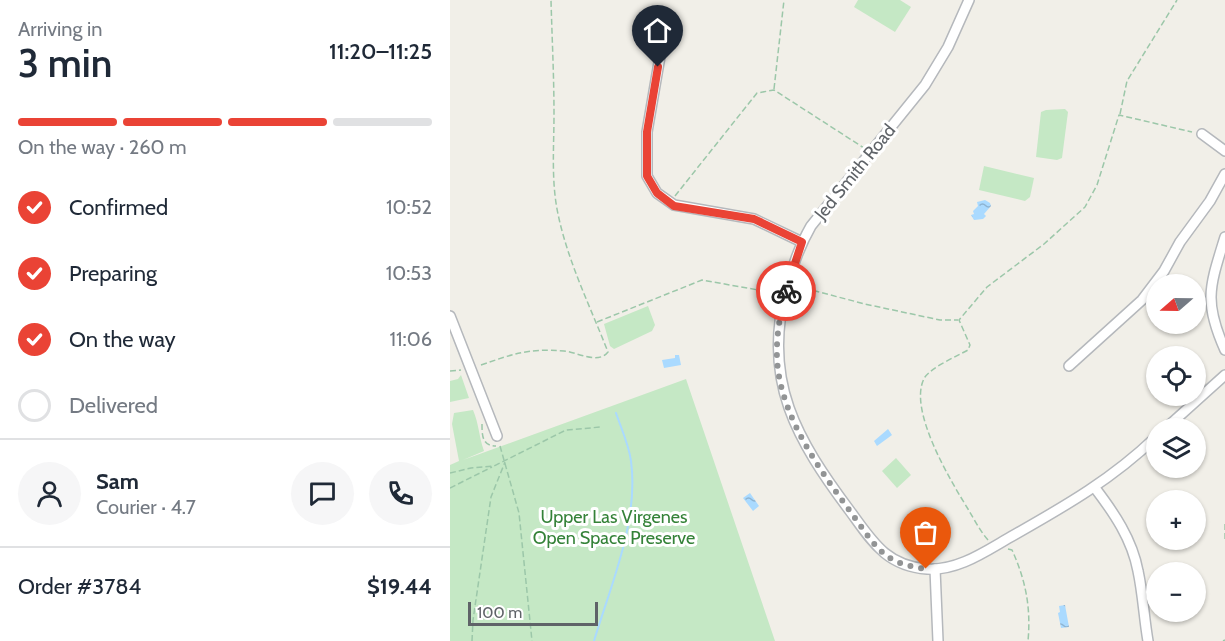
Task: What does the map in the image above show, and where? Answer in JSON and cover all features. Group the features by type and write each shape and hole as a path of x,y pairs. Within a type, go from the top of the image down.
{"street":[{"name":"Jed Smith Road","path":"969,0 948,47 925,85 811,226 802,242 781,309 777,360 791,413 817,465 880,550 905,565 935,569 952,567 965,562 1095,488 1146,445"},
{"path":"662,45 647,132 647,176 657,193 674,206 754,219 802,242"},
{"path":"1202,134 1225,150"},
{"path":"1069,366 1142,300 1164,271 1180,242 1210,201 1225,174"},
{"path":"1225,237 1213,274 1209,296 1214,324 1225,350"},
{"path":"450,316 497,436"},
{"path":"1177,418 1225,375"},
{"path":"1095,488 1112,510 1131,546 1138,569 1148,641"},
{"path":"935,569 938,641"}],"path":[{"path":"450,371 471,369 524,350 566,351 597,358 605,356 608,352 568,252 554,185 551,0"},
{"path":"774,90 784,0"},
{"path":"596,322 702,279 774,294 798,285 866,304 940,320 959,320 987,287 1044,244 1085,207 1097,185 1127,81 1177,0"},
{"path":"670,193 674,197 757,93 774,90 865,148"},
{"path":"1119,115 1202,134"},
{"path":"959,320 970,345 968,350 930,372 925,378 922,387 922,407 939,460 986,538 995,546 1012,550 1017,561 1029,605 1028,641"},
{"path":"450,488 566,430 601,427"},
{"path":"497,436 519,513 532,641"},
{"path":"472,641 491,497 505,461"},
{"path":"450,474 471,468 494,466"},
{"path":"1225,525 1225,539"}],"green space":[{"path":"858,0 900,0 911,7 895,32 854,7"},
{"path":"1065,109 1068,112 1062,158 1057,160 1036,157 1041,112"},
{"path":"984,166 1034,178 1030,197 1025,201 979,190"},
{"path":"648,306 655,325 652,331 614,349 610,346 604,324"},
{"path":"461,375 469,398 450,402 450,381 458,379"},
{"name":"Upper Las Virgenes Open Space Preserve","path":"686,379 775,641 450,641 450,465 459,461 452,424 454,413 473,410 484,451 463,460"},
{"path":"896,458 911,475 897,488 882,471"}],"water":[{"path":"985,200 991,206 984,214 986,216 983,219 974,220 971,215 978,206 977,202"},
{"path":"675,355 679,355 681,365 664,368 662,360 675,358"},
{"path":"888,429 892,435 877,446 874,441"},
{"path":"750,493 759,506 753,511 743,498"},
{"path":"1065,605 1069,627 1061,628 1059,606"}],"waterway":[{"path":"594,641 622,552 631,507 631,461 616,413"}],"way so far":[{"path":"786,291 781,309 777,360 791,413 804,442 827,481 880,550 899,563 926,569"}],"route":[{"path":"658,67 647,132 647,176 657,193 674,206 754,219 802,242 786,291"}]}
